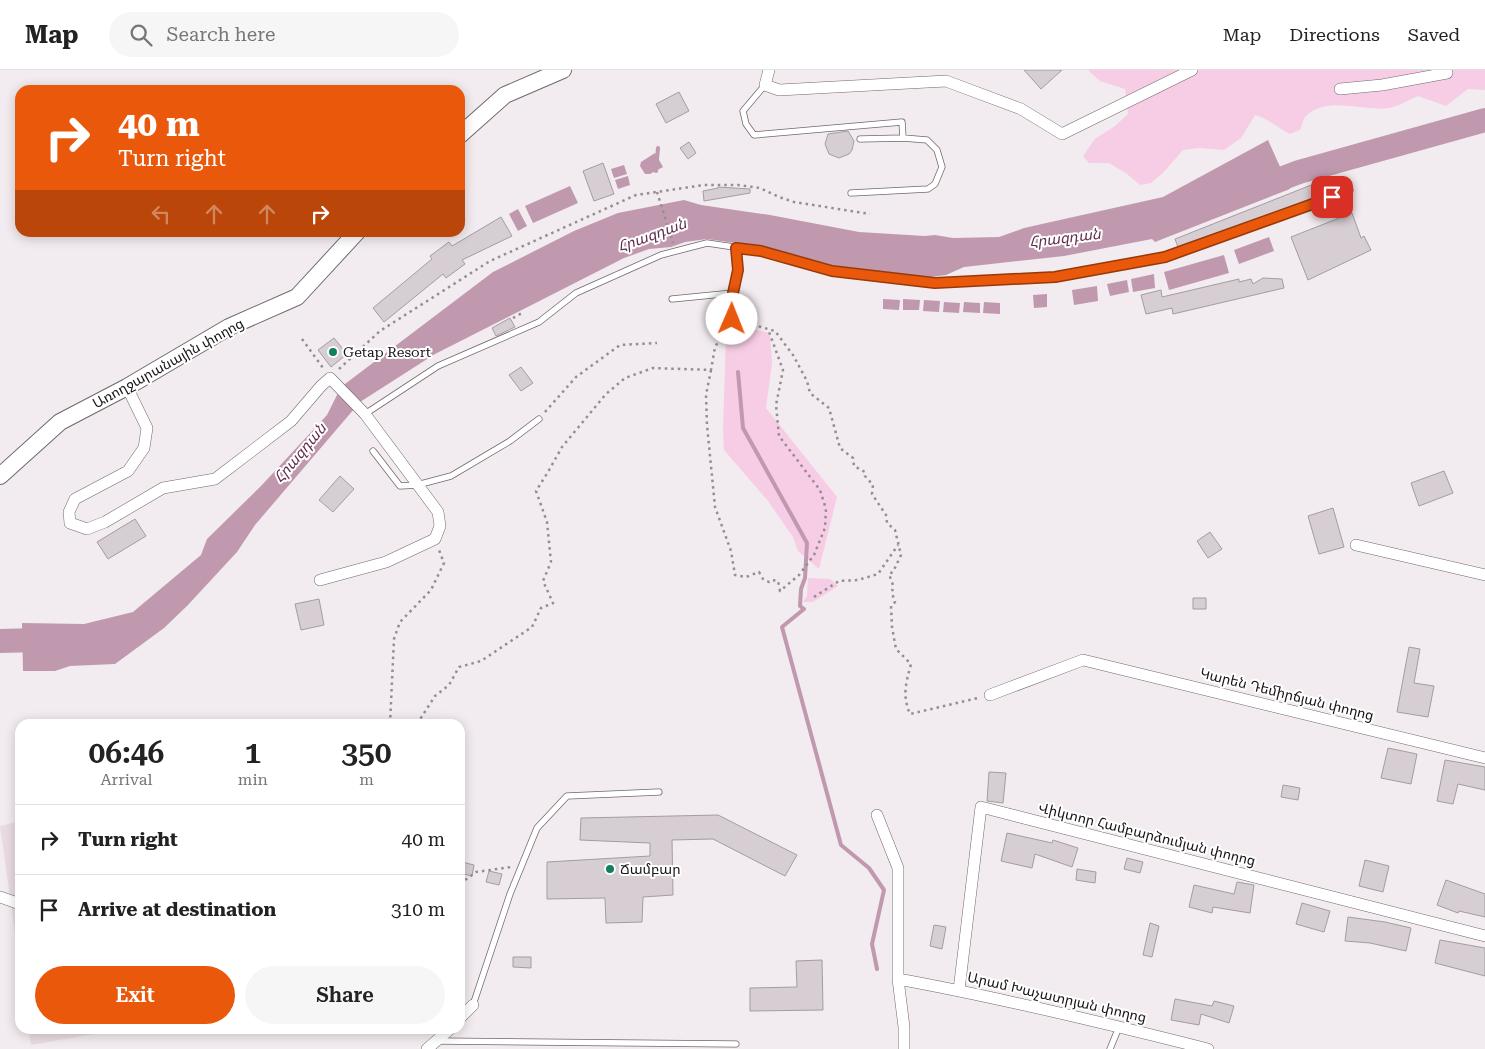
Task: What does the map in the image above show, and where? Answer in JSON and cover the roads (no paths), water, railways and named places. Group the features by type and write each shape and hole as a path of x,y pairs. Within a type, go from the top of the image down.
{"main road":[{"path":"465,131 505,95 562,70"},
{"name":"Առողջարանային փողոց","path":"0,476 60,422 127,387 228,327 297,297 353,237"}],"street":[{"path":"769,70 765,85 779,90 946,81 1020,109 1062,134 1192,70"},
{"path":"1340,89 1382,85 1447,73 1443,70"},
{"path":"127,387 147,428 144,448 128,471 75,499 68,512 70,523 87,529 105,522 163,488 215,479 291,421 320,386 332,376 338,388 361,409 438,512 440,526 436,539 386,562 320,580"},
{"path":"1356,545 1485,575"},
{"name":"Կարեն Դեմիրճյան փողոց","path":"990,695 1083,660 1485,758"},
{"name":"Վիկտոր Համբարձումյան փողոց","path":"959,990 981,807 1485,936"},
{"path":"878,815 898,868 898,979 904,1027 904,1049"},
{"path":"0,897 15,902"},
{"name":"Արամ Խաչատրյան փողոց","path":"898,979 959,990 1208,1049"},
{"path":"465,1013 473,1005"},
{"path":"427,1049 445,1034"}],"lane":[{"path":"765,85 743,111 746,124 754,135 902,122 903,138"},
{"path":"851,193 928,190 935,184 942,167 937,150 927,140 903,138 860,139"},
{"path":"361,409 438,366 539,322 576,293 661,255 707,244 761,251 832,271 935,283 1055,277 1165,257 1350,190"},
{"path":"732,319 733,293 738,270 736,248"},
{"path":"672,299 733,293"},
{"path":"373,451 400,486 417,485 451,476 510,441 539,419"},
{"path":"473,1005 522,865 537,828 567,796 659,792"},
{"path":"1110,1049 1119,1027"},
{"path":"438,1041 736,1044"}],"water":[{"path":"1268,140 1290,189 1155,242 1152,239 1064,256 964,267 946,275 923,278 834,266 763,247 707,239 685,242 671,247 649,249 624,258 435,354 360,402 255,525 237,552 187,606 164,628 115,664 70,666 55,671 23,671 22,623 84,624 133,612 201,555 207,539 261,486 327,415 341,387 493,272 574,231 618,213 684,200 701,205 770,215 859,232 935,235 953,238 999,237 1024,228 1163,197"},
{"path":"655,153 663,167 650,174 645,174 640,166 641,162"},
{"path":"624,165 627,174 614,178 611,169"},
{"path":"628,176 630,185 618,189 615,180"},
{"path":"570,186 578,203 533,223 525,206"},
{"path":"518,209 527,226 518,231 509,214"},
{"path":"1269,237 1274,251 1239,264 1234,250"},
{"path":"1224,255 1229,273 1169,290 1164,272"},
{"path":"1154,274 1155,288 1133,292 1131,279"},
{"path":"1127,280 1129,292 1110,296 1107,284"},
{"path":"1097,286 1098,301 1074,305 1072,290"},
{"path":"1047,294 1047,307 1034,308 1033,295"},
{"path":"883,299 900,300 899,310 883,309"},
{"path":"903,299 920,300 919,310 903,310"},
{"path":"924,300 940,301 939,312 923,311"},
{"path":"944,302 960,303 959,313 943,312"},
{"path":"964,302 980,303 980,313 963,312"},
{"path":"984,302 1000,303 1000,314 983,313"}],"waterway":[{"name":"Հրազդան","path":"1254,189 1299,172 1485,120"},
{"path":"656,171 658,148"},
{"path":"738,372 743,428 807,543 805,578 801,589 800,606 804,609 782,627 841,845 869,868 884,890 872,944 877,969"},
{"name":"Հրազդան","path":"0,641 52,641"}],"place":[{"name":"Getap Resort","path":"333,352"},
{"name":"Ճամբար","path":"610,869"}]}
